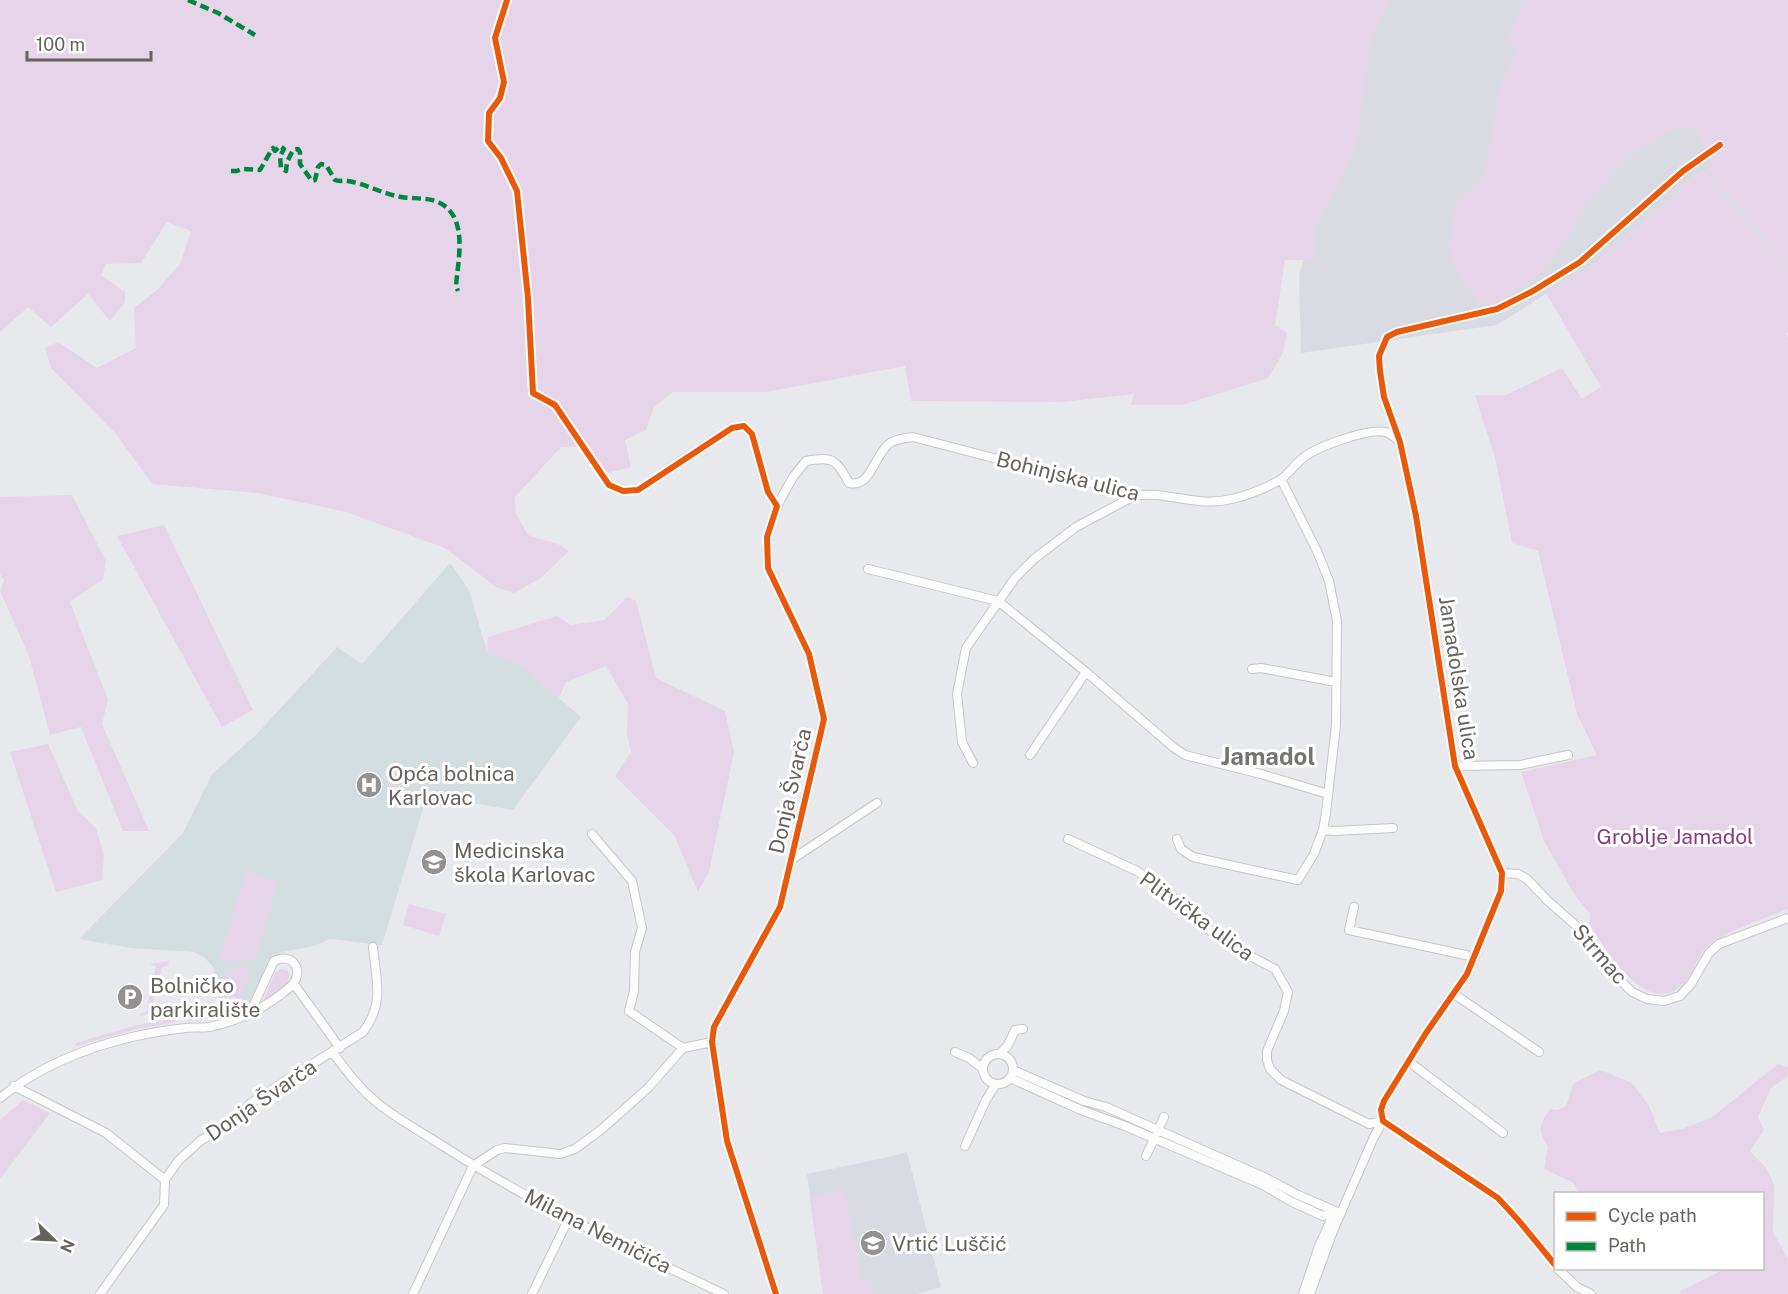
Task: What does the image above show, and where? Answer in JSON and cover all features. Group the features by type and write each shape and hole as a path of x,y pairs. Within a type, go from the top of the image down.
{"street":[{"name":"Jamadolska ulica","path":"1502,873 1455,766 1416,516 1400,442 1384,397 1379,356 1387,338 1397,332 1497,309 1533,291 1580,262 1683,171 1720,145"},
{"path":"672,467 732,429 744,426 752,434 768,492 777,506"},
{"name":"Bohinjska ulica","path":"777,506 806,461 825,457 839,465 849,483 857,485 865,481 879,454 891,442 913,437 1136,495 1209,502 1249,494 1281,479 1304,456 1347,438 1383,431 1400,442"},
{"path":"1177,839 1181,849 1193,857 1298,880 1314,854 1323,830 1336,725 1337,621 1329,581 1317,551 1281,479"},
{"path":"973,763 962,742 957,694 966,648 1015,578 1034,559 1076,527 1136,495"},
{"name":"Donja Švarča","path":"712,1042 714,1027 780,907 824,719 809,654 768,568 767,537 777,506"},
{"path":"868,569 998,601 1185,755 1261,774 1328,795"},
{"path":"1252,669 1261,668 1336,682"},
{"path":"1030,755 1086,672"},
{"path":"1455,766 1520,765 1568,755"},
{"path":"791,860 877,803"},
{"path":"1323,830 1393,828"},
{"path":"591,834 632,880 642,928 635,952 634,991 628,1011 683,1048"},
{"name":"Plitvička ulica","path":"1068,839 1137,871 1185,906 1208,929 1229,945 1275,969 1288,992 1284,1011 1267,1051 1270,1069 1281,1080 1369,1124 1383,1121"},
{"path":"1310,1294 1337,1221 1383,1121 1381,1110 1384,1101 1426,1033 1467,974 1501,891 1502,873"},
{"name":"Strmac","path":"1502,873 1518,874 1527,879 1581,930 1618,978 1632,992 1647,999 1664,1001 1680,996 1691,984 1708,953 1719,944 1788,918"},
{"path":"1354,907 1349,930 1475,957"},
{"path":"294,984 336,1050 363,1032 374,1018 378,1001 373,947"},
{"path":"0,1098 14,1086 71,1056 132,1037 228,1022 250,1013 271,1004 294,984 297,974 296,966 290,959 282,957 274,961 250,1013"},
{"path":"1454,994 1539,1052"},
{"path":"1003,1055 1015,1030 1023,1029"},
{"path":"412,1294 473,1166 505,1148 560,1154 575,1149 602,1129 648,1088 683,1048 712,1042 726,1141 776,1294"},
{"name":"Donja Švarča","path":"100,1294 164,1205 165,1180 178,1161 200,1141 233,1121 251,1103 336,1050 356,1082 375,1101 473,1166"},
{"path":"955,1052 984,1064"},
{"path":"993,1055 1003,1055 1011,1061 1012,1074 1003,1083 992,1083 983,1075 984,1064 993,1055"},
{"path":"1408,1062 1503,1133"},
{"path":"1012,1074 1156,1135 1266,1178 1335,1211"},
{"path":"965,1146 992,1083"},
{"path":"14,1086 106,1133 165,1180"},
{"path":"1146,1156 1164,1117"},
{"path":"1383,1121 1498,1198 1554,1265"},
{"path":"1156,1135 1323,1216 1335,1211"},
{"name":"Milana Nemičića","path":"473,1166 568,1220 713,1292 724,1294"},
{"path":"1303,1294 1326,1228 1335,1211 1348,1197"},
{"path":"1335,1211 1337,1221"},
{"path":"1323,1216 1326,1228"},
{"path":"532,1294 568,1220"},
{"path":"1559,1270 1576,1287 1591,1294"}],"shaded area":[{"path":"1383,0 1788,0 1788,279 1703,170 1602,258 1497,325 1301,353 1299,275"},
{"name":"Opća bolnica Karlovac","path":"450,563 469,590 487,652 519,663 581,717 513,810 427,795 382,945 330,939 313,946 282,952 272,958 253,1003 234,997 219,998 214,968 204,957 194,952 131,948 79,939 183,833 212,774 256,735 337,647 362,664"},
{"name":"Vrtić Luščić","path":"907,1152 941,1287 917,1294 824,1294 807,1174"}],"green space":[{"path":"0,0 1391,0 1379,21 1369,47 1357,141 1341,181 1314,229 1315,260 1285,260 1275,325 1287,333 1283,353 1268,378 1183,405 1131,405 1134,394 1063,402 911,401 905,366 766,392 673,392 654,407 646,430 625,440 631,467 607,473 590,447 561,447 515,497 516,514 528,535 560,545 569,551 541,578 514,593 496,587 445,548 346,512 258,493 152,484 116,434 51,368 45,348 58,342 97,368 136,348 134,308 157,290 180,264 191,231 167,222 141,263 106,264 101,275 125,292 125,302 110,321 88,294 51,327 28,307 0,332"},
{"path":"1524,0 1788,0 1788,271 1752,223 1714,179 1697,129 1677,127 1630,154 1588,200 1571,232 1540,274 1502,300 1479,303 1458,271 1449,247 1457,201 1478,184 1485,173 1500,88 1520,48 1507,42"},
{"name":"Groblje Jamadol","path":"1703,170 1788,274 1788,332 1786,335 1788,337 1788,909 1744,926 1712,943 1702,953 1684,983 1666,993 1653,992 1639,986 1616,962 1589,924 1590,914 1574,894 1544,841 1521,772 1597,755 1577,714 1538,551 1512,543 1495,458 1475,395 1506,395 1562,368 1582,399 1601,387 1546,293 1602,258"},
{"path":"72,495 106,561 103,579 70,602 108,700 102,724 149,831 123,831 81,727 50,735 29,656 0,591 4,580 0,574 0,497"},
{"path":"164,525 253,710 222,727 117,536"},
{"path":"627,597 636,601 656,678 725,711 734,752 709,872 698,892 674,835 615,776 631,752 627,734 628,704 606,666 566,682 559,698 519,663 487,652 488,637 557,616 571,625 605,620"},
{"path":"48,744 78,811 96,828 104,855 102,880 56,892 10,752"},
{"path":"246,871 278,882 256,956 244,961 220,960"},
{"path":"409,904 446,914 439,936 403,925"},
{"path":"169,961 168,966 162,967 151,1010 156,1012 140,1016 146,1012 156,966 149,964"},
{"path":"246,967 250,969 241,997 236,995 229,997 225,975 227,971"},
{"path":"280,969 288,971 288,981 281,990 262,1003 275,973"},
{"path":"197,1000 202,1001 201,1005 212,1009 215,1003 218,1004 216,1017 188,1021 186,1018 192,1015"},
{"path":"174,1018 177,1020 175,1022 75,1045 137,1025"},
{"path":"1778,1064 1788,1067 1788,1076 1771,1088 1758,1117 1764,1130 1750,1151 1767,1169 1774,1185 1773,1232 1788,1259 1788,1294 1681,1294 1679,1292 1723,1270 1764,1270 1764,1192 1578,1192 1574,1183 1544,1169 1548,1147 1541,1132 1544,1119 1550,1109 1557,1110 1566,1106 1574,1083 1601,1070 1632,1083 1649,1106 1660,1133 1682,1129 1711,1118"},
{"path":"23,1100 50,1113 0,1179 0,1120"},
{"path":"844,1191 863,1283 870,1282 873,1294 824,1294 822,1288 810,1198"}],"marked path":[{"path":"188,0 218,13 255,35"},
{"path":"231,171 260,170 272,149 275,151 280,146 284,149 280,156 281,168 286,171 287,162 293,150 298,149 300,164 312,181 315,180 321,164 326,165 338,181 355,182 394,196 438,202 448,209 458,228 456,286 458,291"}],"cycle path":[{"path":"507,0 495,38 504,82 500,98 489,113 488,141 501,158 517,191 528,298 533,393 555,405 609,485 623,491 638,490 732,428 744,426 752,434 768,492 777,506 767,537 768,568 809,654 824,719 780,907 714,1027 712,1042 727,1141 776,1294"},
{"path":"1554,1264 1498,1198 1383,1121 1381,1110 1384,1101 1426,1033 1467,974 1501,891 1502,873 1455,766 1416,516 1400,442 1384,397 1379,356 1387,337 1397,332 1497,309 1533,291 1580,262 1683,171 1720,145"}],"place":[{"name":"Opća bolnica Karlovac","path":"369,785"},
{"name":"Medicinska škola Karlovac","path":"434,862"},
{"name":"Bolničko parkiralište","path":"130,997"},
{"name":"Vrtić Luščić","path":"873,1243"}],"district":[{"name":"Jamadol","path":"1268,756"}]}
